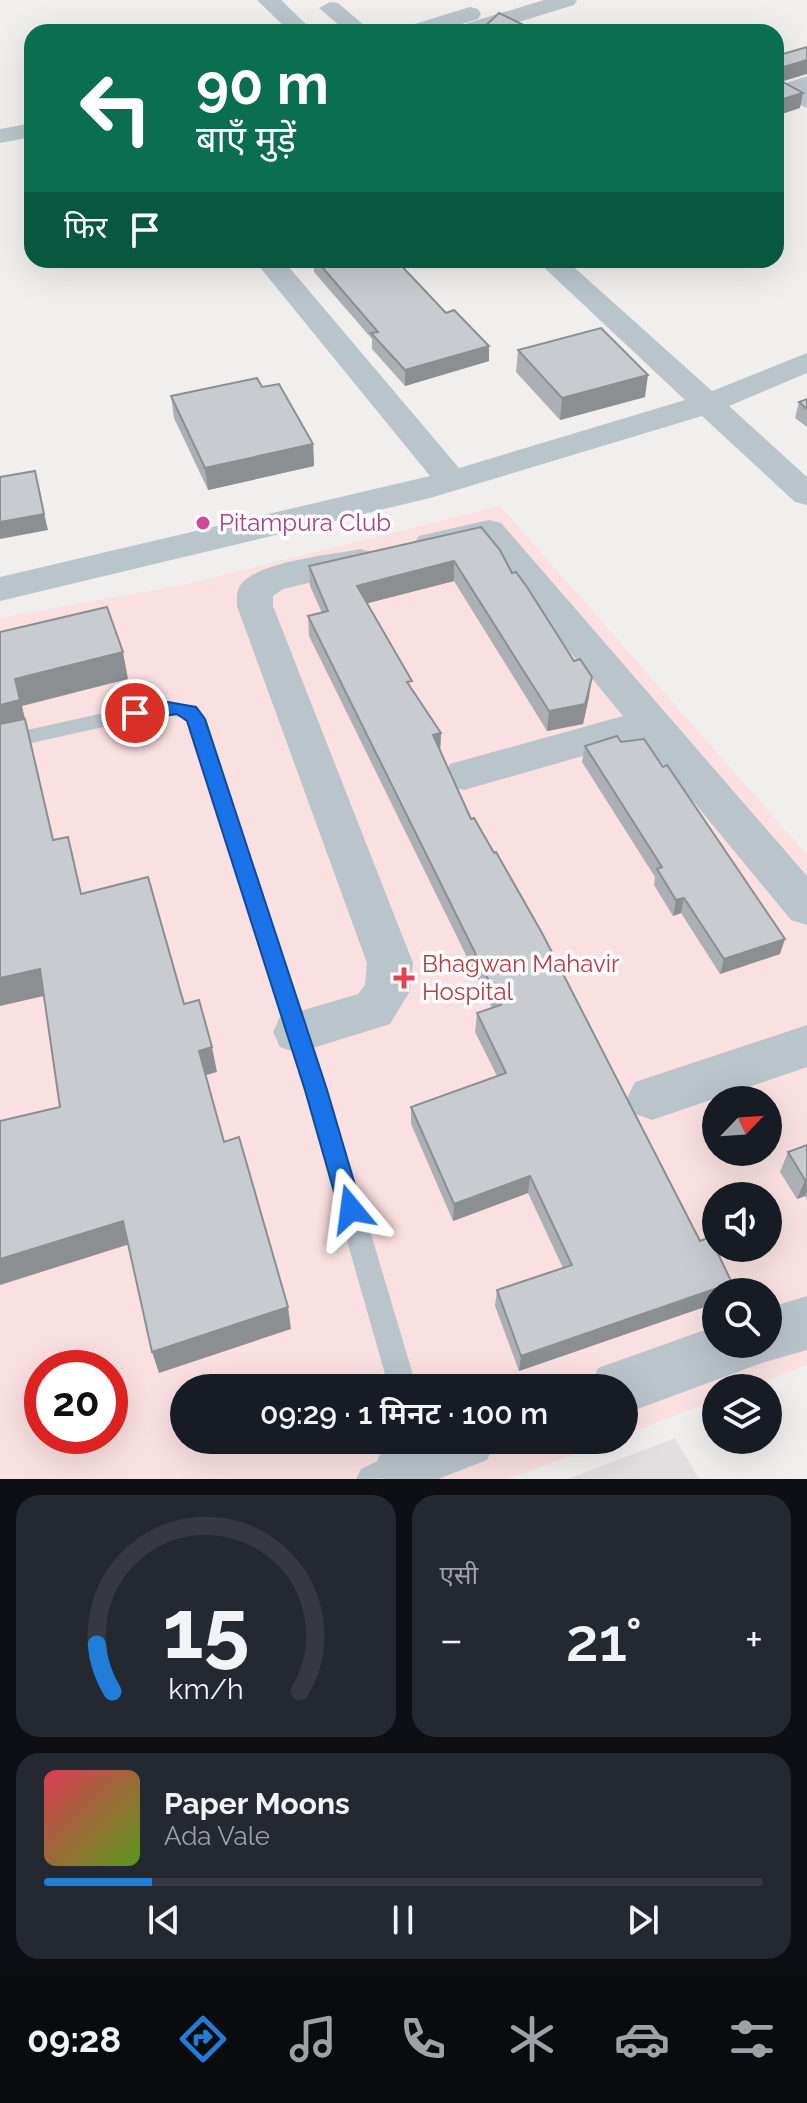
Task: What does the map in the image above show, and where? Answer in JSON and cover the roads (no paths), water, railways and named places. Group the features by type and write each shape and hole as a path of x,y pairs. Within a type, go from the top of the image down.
{"street":[{"path":"268,0 294,24"},
{"path":"325,4 355,0"},
{"path":"443,0 474,23 566,0"},
{"path":"325,4 351,24"},
{"path":"807,83 786,91 807,101"},
{"path":"0,136 24,132"},
{"path":"275,268 452,481"},
{"path":"559,268 807,495"},
{"path":"0,589 452,481 707,404 807,362"},
{"path":"297,1032 373,1010 387,991 390,963 255,606 255,591 271,580 489,531 807,907"},
{"path":"464,775 650,723"},
{"path":"652,1098 807,1046"},
{"path":"782,1331 807,1323"},
{"path":"638,1381 705,1358"},
{"path":"398,1460 419,1454"}],"lane":[{"path":"0,743 162,707 190,712 196,719 297,1032 399,1374"}],"place":[{"name":"Pitampura Club","path":"203,523"},
{"name":"Bhagwan Mahavir Hospital","path":"404,978"}]}
